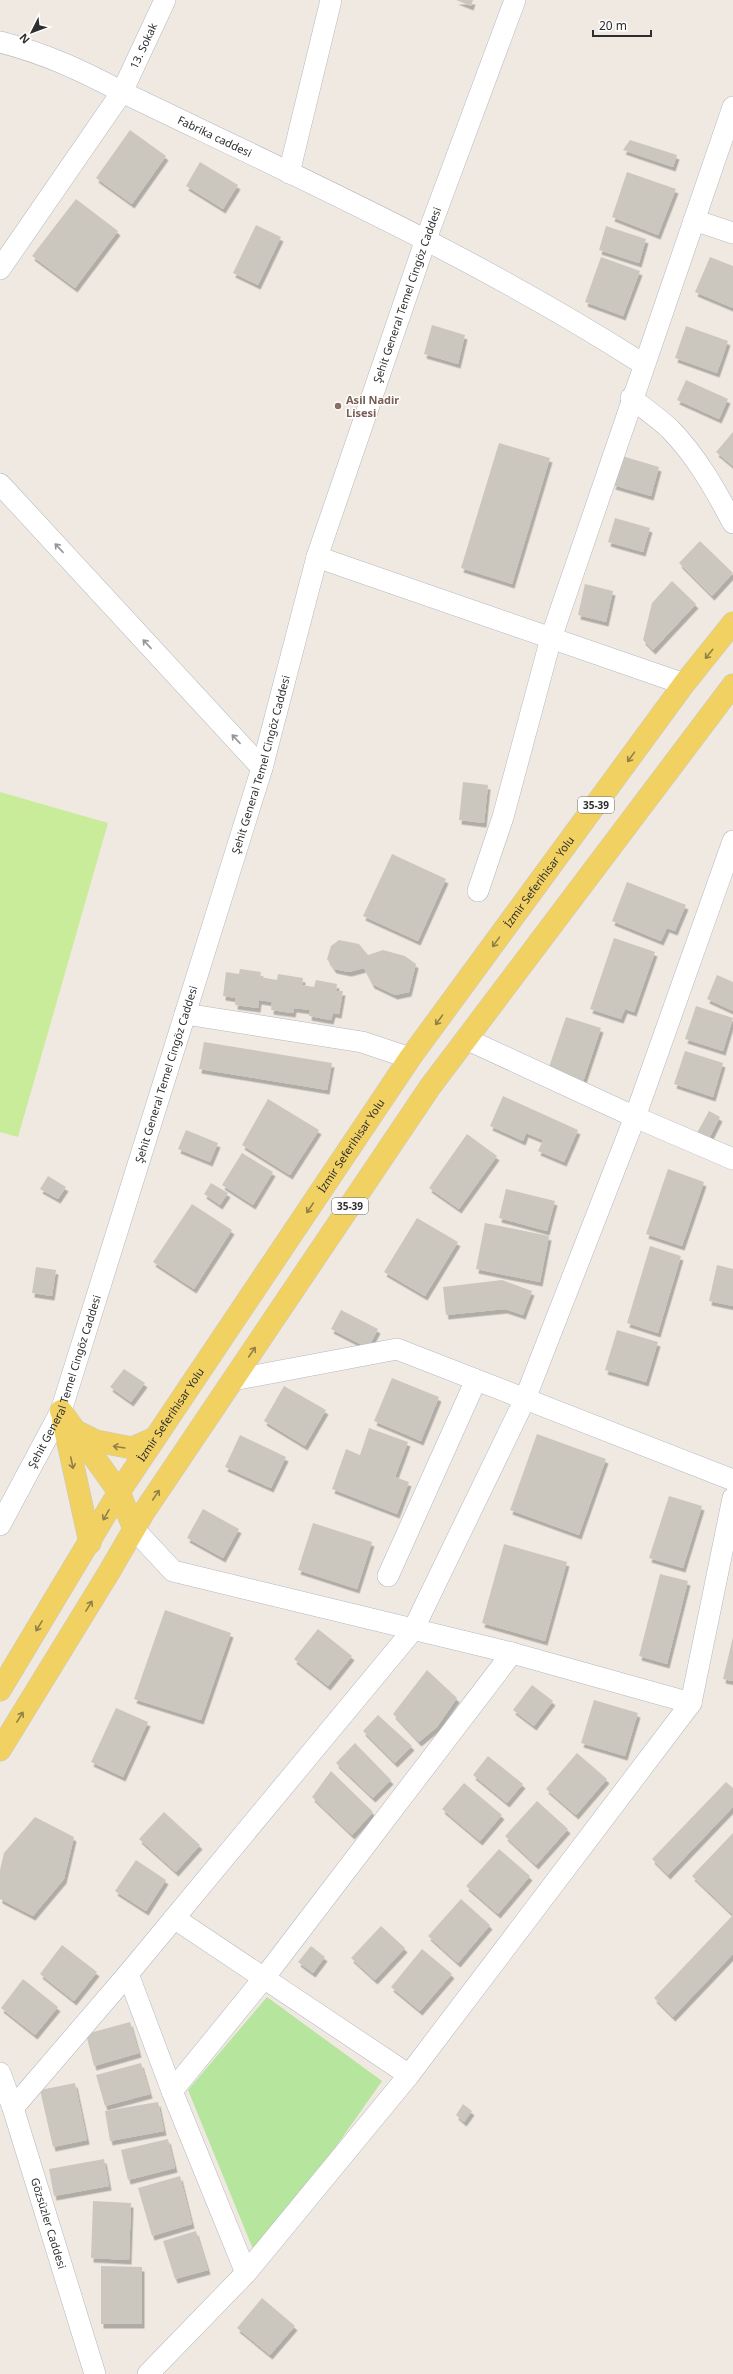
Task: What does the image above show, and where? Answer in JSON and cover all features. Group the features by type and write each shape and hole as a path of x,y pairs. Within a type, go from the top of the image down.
{"main road":[{"name":"İzmir Seferihisar Yolu","path":"0,1690 90,1543 119,1492 410,1058 684,684 733,623"},
{"name":"35-39","path":"0,1750 134,1529 233,1380 466,1038 733,685"},
{"path":"61,1411 119,1492 134,1529"},
{"path":"61,1411 90,1543"},
{"path":"75,1430 96,1441 132,1448 156,1438"}],"street":[{"name":"13. Sokak","path":"0,268 122,92 165,0"},
{"path":"289,173 331,0"},
{"name":"Şehit General Temel Cingöz Caddesi","path":"0,1525 61,1411 262,768 317,557 426,239 514,0"},
{"name":"Fabrika caddesi","path":"0,42 27,49 77,68 122,92 426,239 610,342 643,364"},
{"path":"478,891 502,817 551,638 631,398 733,107"},
{"path":"694,220 733,233"},
{"path":"631,398 668,428 687,448 712,482 733,523"},
{"path":"0,484 262,768"},
{"path":"317,557 684,684"},
{"path":"13,2108 128,1974 413,1630 525,1399 635,1117 733,841"},
{"path":"185,1014 362,1042 410,1058"},
{"path":"466,1038 635,1117 733,1159"},
{"path":"233,1380 397,1349 733,1480"},
{"path":"388,1576 476,1380"},
{"path":"148,2374 246,2273 409,2076 691,1703 733,1498"},
{"path":"134,1529 173,1571 512,1653 691,1703"},
{"path":"172,2091 264,1978 512,1653"},
{"path":"174,1918 409,2076"},
{"path":"128,1974 172,2091 246,2273"},
{"name":"Gözsüzler Caddesi","path":"1,2080 13,2108 95,2374"}],"green space":[{"path":"0,792 108,823 18,1137 0,1132"},
{"path":"267,1997 382,2081 257,2259 188,2090"}],"building":[{"path":"456,0 473,0 471,6"},
{"path":"130,130 166,156 132,204 96,178"},
{"path":"630,140 677,155 673,167 623,150"},
{"path":"200,162 238,185 223,209 186,186"},
{"path":"627,172 676,189 658,235 612,217"},
{"path":"76,199 118,231 75,288 32,256"},
{"path":"256,225 281,237 258,285 233,273"},
{"path":"606,226 646,239 639,263 599,250"},
{"path":"601,257 640,271 623,316 585,302"},
{"path":"710,257 733,266 733,308 695,292"},
{"path":"432,325 465,335 458,364 424,354"},
{"path":"686,326 728,341 717,373 675,358"},
{"path":"686,380 728,399 719,419 677,400"},
{"path":"733,432 733,466 716,452"},
{"path":"499,443 550,458 512,584 461,568"},
{"path":"622,456 659,467 651,496 613,485"},
{"path":"615,518 650,528 643,552 608,542"},
{"path":"700,541 733,573 712,596 679,563"},
{"path":"672,581 696,604 653,650 643,640 652,603"},
{"path":"585,584 613,591 606,622 578,615"},
{"path":"463,782 488,785 484,823 459,820"},
{"path":"392,854 446,879 418,941 363,916"},
{"path":"627,882 686,905 675,931 667,928 661,941 612,921"},
{"path":"614,938 655,952 634,1012 625,1009 621,1019 590,1009"},
{"path":"339,940 359,944 368,955 383,950 405,956 416,964 409,992 395,995 372,984 364,968 349,972 334,969 327,959 331,946"},
{"path":"240,969 261,972 260,977 277,980 278,974 303,978 302,985 314,987 316,980 337,984 336,991 343,991 339,1014 333,1013 331,1020 309,1016 310,1010 294,1008 293,1013 271,1010 272,1002 259,1000 258,1008 235,1005 236,998 223,996 226,972 239,974"},
{"path":"717,975 733,982 733,1011 707,999"},
{"path":"696,1006 733,1018 723,1051 685,1039"},
{"path":"566,1017 601,1028 582,1085 547,1073"},
{"path":"204,1042 332,1063 327,1090 199,1069"},
{"path":"685,1051 723,1063 713,1097 674,1084"},
{"path":"503,1096 578,1130 564,1162 538,1151 543,1140 526,1133 523,1141 490,1126"},
{"path":"268,1099 319,1130 290,1175 242,1145"},
{"path":"709,1111 720,1117 709,1139 697,1133"},
{"path":"186,1130 218,1143 210,1162 178,1149"},
{"path":"467,1134 497,1156 459,1209 429,1188"},
{"path":"242,1153 273,1172 253,1205 222,1185"},
{"path":"668,1169 704,1182 682,1246 646,1234"},
{"path":"48,1176 66,1187 58,1199 40,1189"},
{"path":"211,1183 228,1193 220,1205 204,1194"},
{"path":"506,1189 555,1201 547,1231 499,1218"},
{"path":"192,1204 232,1230 194,1289 153,1262"},
{"path":"417,1218 458,1242 425,1296 384,1272"},
{"path":"485,1223 549,1236 540,1282 476,1269"},
{"path":"650,1246 681,1256 658,1333 627,1323"},
{"path":"717,1265 733,1269 733,1306 709,1301"},
{"path":"36,1267 56,1270 52,1296 32,1293"},
{"path":"502,1280 532,1291 523,1315 505,1309 446,1315 443,1287"},
{"path":"341,1310 378,1329 368,1348 331,1329"},
{"path":"617,1330 658,1342 646,1382 605,1370"},
{"path":"124,1369 145,1383 131,1402 110,1387"},
{"path":"392,1378 439,1397 421,1441 374,1421"},
{"path":"284,1386 326,1410 305,1446 264,1421"},
{"path":"369,1428 408,1442 395,1477 409,1482 397,1514 332,1489 346,1449 360,1455"},
{"path":"537,1434 606,1459 579,1535 510,1510"},
{"path":"240,1435 286,1457 271,1488 225,1467"},
{"path":"669,1496 702,1506 683,1568 649,1558"},
{"path":"203,1509 239,1529 223,1558 187,1538"},
{"path":"313,1523 372,1542 357,1589 298,1570"},
{"path":"504,1544 567,1562 545,1641 482,1623"},
{"path":"660,1574 688,1581 667,1664 639,1656"},
{"path":"165,1610 231,1633 201,1720 134,1699"},
{"path":"318,1629 352,1656 328,1686 294,1659"},
{"path":"733,1637 733,1681 723,1679"},
{"path":"427,1670 457,1698 437,1727 419,1742 393,1714"},
{"path":"532,1685 553,1701 534,1726 513,1710"},
{"path":"594,1700 638,1713 625,1756 581,1743"},
{"path":"116,1708 148,1722 123,1777 91,1762"},
{"path":"378,1715 412,1746 395,1763 363,1731"},
{"path":"355,1743 391,1780 373,1798 336,1763"},
{"path":"577,1753 607,1779 576,1815 546,1789"},
{"path":"488,1756 523,1784 507,1803 473,1775"},
{"path":"331,1771 373,1812 352,1835 312,1797"},
{"path":"726,1782 733,1788 733,1807 668,1875 652,1859"},
{"path":"464,1783 502,1815 480,1841 442,1809"},
{"path":"537,1801 568,1829 536,1865 505,1836"},
{"path":"164,1812 200,1845 176,1872 139,1839"},
{"path":"35,1817 74,1837 64,1879 33,1916 0,1899 0,1870 4,1853"},
{"path":"733,1833 733,1915 692,1876"},
{"path":"499,1849 530,1876 498,1914 466,1886"},
{"path":"136,1860 166,1880 146,1911 115,1891"},
{"path":"461,1899 490,1925 458,1963 428,1936"},
{"path":"733,1915 733,1954 673,2017 654,1998"},
{"path":"381,1926 405,1948 375,1980 351,1958"},
{"path":"62,1945 97,1972 74,2001 40,1974"},
{"path":"311,1946 325,1957 313,1973 298,1962"},
{"path":"422,1949 452,1974 420,2011 391,1987"},
{"path":"23,1979 58,2007 35,2035 1,2008"},
{"path":"130,2022 139,2053 94,2066 86,2034"},
{"path":"141,2063 150,2094 105,2106 96,2075"},
{"path":"75,2083 87,2140 53,2147 40,2090"},
{"path":"158,2102 164,2131 110,2141 105,2111"},
{"path":"463,2104 472,2111 464,2122 456,2115"},
{"path":"168,2139 175,2168 128,2180 121,2150"},
{"path":"104,2159 109,2186 54,2196 49,2169"},
{"path":"180,2176 192,2224 152,2236 138,2188"},
{"path":"93,2201 131,2203 129,2260 91,2258"},
{"path":"196,2231 208,2270 175,2279 163,2241"},
{"path":"101,2266 142,2267 142,2324 101,2324"},
{"path":"262,2298 295,2326 270,2355 237,2328"}],"place":[{"name":"Asil Nadir Lisesi","path":"338,406"}]}
